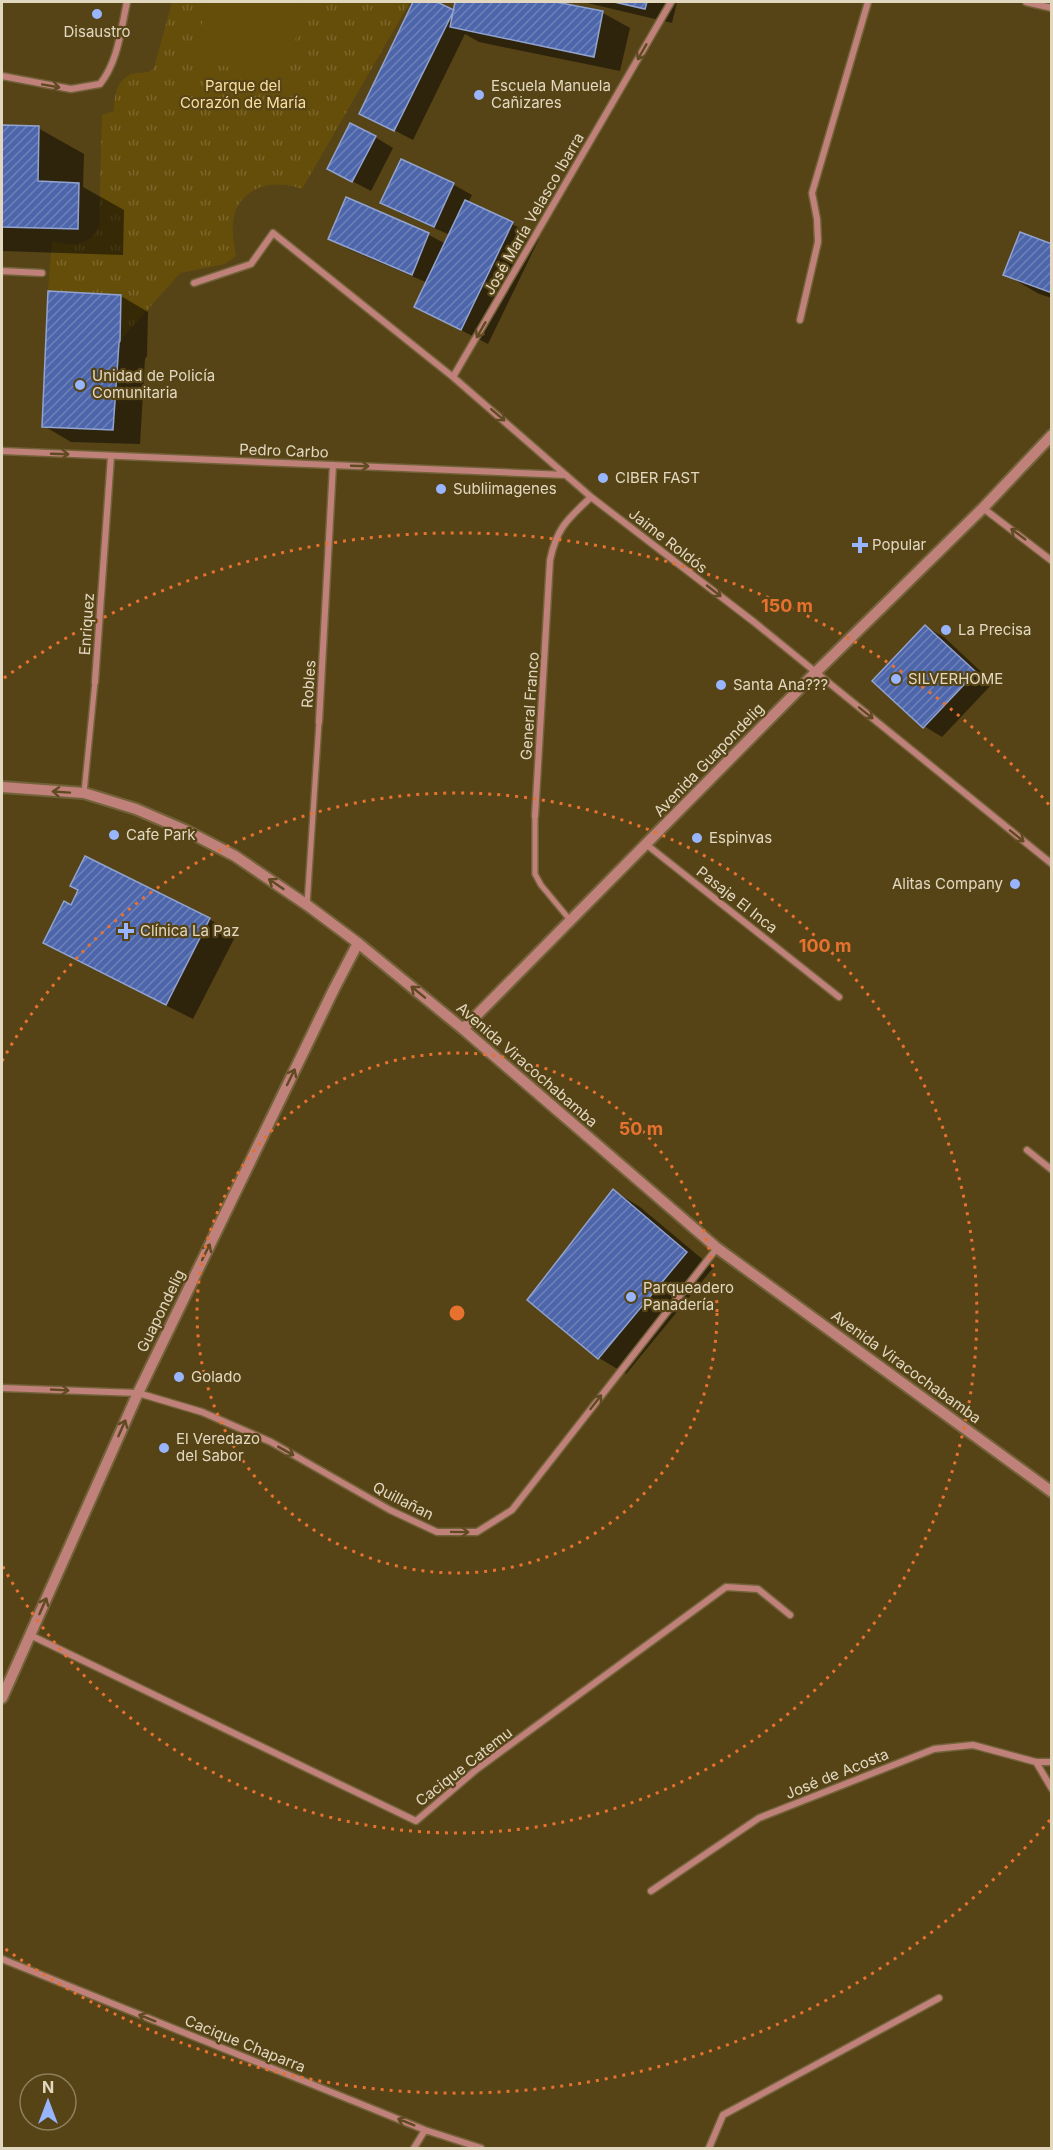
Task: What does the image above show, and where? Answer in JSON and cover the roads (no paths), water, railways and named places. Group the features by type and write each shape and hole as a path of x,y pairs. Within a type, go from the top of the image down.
{"street":[{"path":"2,76 71,89 100,84 109,73 113,62 127,2"},
{"name":"José María Velasco Ibarra","path":"453,377 671,2"},
{"path":"800,320 818,242 817,219 812,193 868,2"},
{"path":"1026,2 1052,8"},
{"name":"Jaime Roldós","path":"194,283 251,264 273,233 453,377 591,496 745,615 1052,864"},
{"path":"2,271 42,273"},
{"name":"Avenida Guapondelig","path":"463,1029 816,672 983,508 1052,435"},
{"name":"Pedro Carbo","path":"2,452 567,475"},
{"name":"Enriquez","path":"84,793 95,682 111,456"},
{"name":"Robles","path":"307,905 333,465"},
{"name":"General Franco","path":"570,920 541,885 535,874 535,816 550,560 554,541 562,525 591,496"},
{"path":"983,508 1052,561"},
{"name":"Avenida Viracochabamba","path":"2,788 84,793 136,809 187,831 235,856 358,943 463,1029 717,1248 1052,1492"},
{"name":"Pasaje El Inca","path":"647,845 839,997"},
{"name":"Guapondelig","path":"2,1698 138,1393 328,999 358,943"},
{"path":"1027,1150 1052,1170"},
{"name":"Quillañan","path":"2,1388 138,1393 202,1412 271,1442 390,1509 437,1532 477,1533 512,1509 717,1248"},
{"name":"Cacique Catemu","path":"30,1635 416,1821 477,1769 726,1587 758,1589 790,1615"},
{"name":"José de Acosta","path":"651,1891 759,1818 933,1749 973,1745 1036,1762 1052,1762"},
{"path":"1036,1762 1052,1789"},
{"name":"Cacique Chaparra","path":"2,1959 425,2130 481,2148"},
{"path":"709,2148 723,2115 939,1998"},
{"path":"414,2148 425,2130"}],"place":[{"name":"Disaustro","path":"97,14"},
{"name":"Escuela Manuela Cañizares","path":"479,95"},
{"name":"Unidad de Policía Comunitaria","path":"80,385"},
{"name":"CIBER FAST","path":"603,478"},
{"name":"Subliimagenes","path":"441,489"},
{"name":"Popular","path":"860,545"},
{"name":"La Precisa","path":"946,630"},
{"name":"SILVERHOME","path":"896,679"},
{"name":"Santa Ana???","path":"721,685"},
{"name":"Cafe Park","path":"114,835"},
{"name":"Espinvas","path":"697,838"},
{"name":"Alitas Company","path":"1015,884"},
{"name":"Clínica La Paz","path":"126,931"},
{"name":"Parqueadero Panadería","path":"631,1297"},
{"name":"Golado","path":"179,1377"},
{"name":"El Veredazo del Sabor","path":"164,1448"}],"park label":[{"name":"Parque del Corazón de María","path":"243,94"}]}
